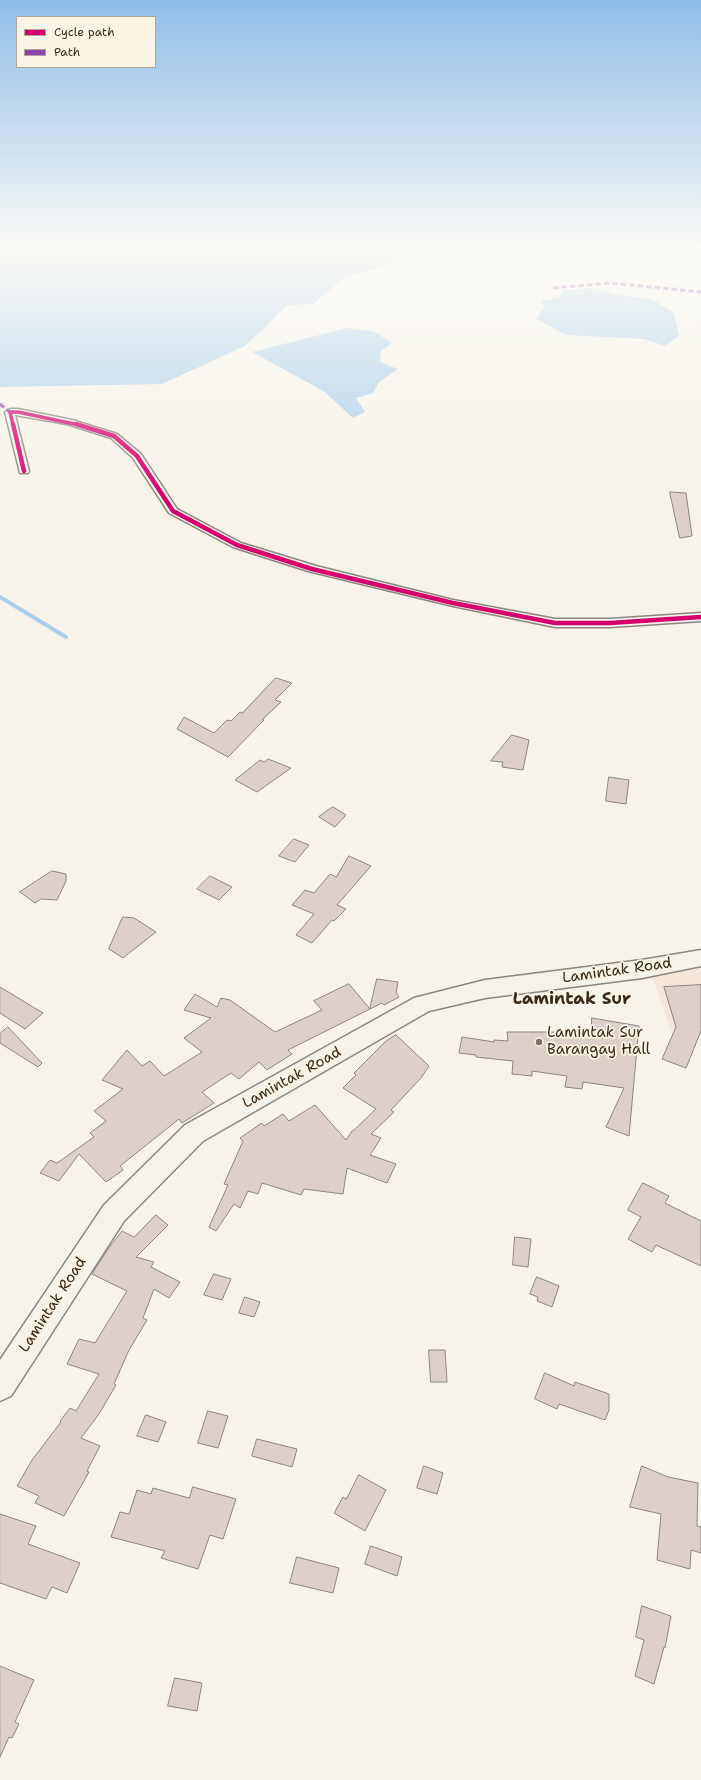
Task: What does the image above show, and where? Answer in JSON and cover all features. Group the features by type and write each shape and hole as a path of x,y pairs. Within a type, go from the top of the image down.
{"main road":[{"name":"Lamintak Road","path":"0,1386 114,1213 194,1133 422,1004 485,988 642,969 701,958"}],"street":[{"path":"24,470 12,426 10,412 18,412 69,422 114,436 137,456 173,511 237,545 312,569 453,603 554,623 610,623 701,617"}],"shaded area":[{"path":"701,965 701,1032 671,1030 652,977"}],"water":[{"path":"0,330 262,330 245,346 162,384 0,387"},
{"path":"339,330 361,330 375,332 392,343 381,351 380,362 398,369 379,382 373,393 356,398 365,412 353,418 325,392 252,352"},
{"path":"557,330 678,330 679,336 665,346 644,339 566,335"}],"building":[{"path":"670,492 686,493 692,536 680,538"},
{"path":"276,678 292,683 275,700 281,702 228,757 177,729 184,717 214,733 227,720 231,721 240,712 242,713"},
{"path":"512,735 529,740 523,770 502,767 503,762 491,761"},
{"path":"268,759 291,768 257,792 235,780 260,760 264,762"},
{"path":"609,777 629,780 626,804 606,801"},
{"path":"333,807 346,815 335,827 319,817"},
{"path":"294,839 309,845 295,862 279,856"},
{"path":"349,856 371,866 337,905 346,909 334,921 332,920 312,943 296,935 314,914 292,905 305,890 314,893 330,874 336,877"},
{"path":"52,871 66,874 66,881 57,900 41,899 35,903 20,892"},
{"path":"210,876 232,887 219,900 197,889"},
{"path":"123,917 134,918 156,932 123,958 109,949"},
{"path":"377,979 398,982 396,993 399,997 384,1005 382,1003 370,1009"},
{"path":"349,984 370,1009 288,1050 292,1054 267,1070 259,1062 239,1079 231,1073 202,1092 214,1103 182,1123 179,1119 120,1166 123,1170 106,1182 79,1154 59,1181 40,1173 50,1160 57,1163 94,1137 90,1133 106,1121 94,1111 123,1089 102,1080 127,1050 142,1066 150,1061 164,1076 202,1052 184,1038 211,1018 184,1010 195,994 217,1007 221,998 230,1000 275,1032 322,1010 314,1001"},
{"path":"701,985 701,1031 686,1068 662,1059 676,1027 664,987"},
{"path":"0,987 43,1013 25,1029 0,1013"},
{"path":"592,1018 639,1026 629,1136 606,1127 624,1088 583,1082 582,1089 565,1087 567,1076 532,1071 532,1076 512,1074 513,1061 476,1057 476,1055 459,1053 462,1037 494,1042 494,1040 508,1041 507,1032 591,1032"},
{"path":"8,1027 42,1063 38,1067 0,1043 0,1034"},
{"path":"396,1035 429,1066 421,1078 391,1110 394,1112 371,1134 381,1138 370,1155 396,1164 387,1183 347,1168 343,1194 304,1189 301,1195 262,1183 258,1194 248,1191 240,1208 234,1204 216,1231 209,1227 228,1185 224,1184 243,1141 240,1138 262,1123 264,1126 283,1114 289,1121 315,1105 346,1140 352,1131 376,1109 343,1088 356,1075 354,1073 386,1041"},
{"path":"643,1183 669,1196 665,1203 701,1221 701,1266 656,1245 652,1252 628,1239 641,1217 628,1210"},
{"path":"156,1215 168,1225 136,1257 154,1262 151,1267 180,1282 169,1298 154,1289 143,1318 147,1320 129,1350 114,1384 116,1385 99,1414 81,1438 100,1446 87,1471 89,1472 64,1516 35,1503 39,1496 17,1486 32,1460 61,1422 60,1421 70,1408 76,1411 99,1374 67,1364 79,1339 95,1343 127,1291 92,1274 122,1231 134,1237"},
{"path":"515,1237 531,1239 528,1267 513,1265"},
{"path":"214,1274 231,1279 222,1300 204,1295"},
{"path":"537,1277 559,1286 552,1307 537,1301 538,1297 530,1294"},
{"path":"245,1297 260,1302 254,1317 239,1313"},
{"path":"429,1350 445,1350 447,1382 431,1382"},
{"path":"545,1373 574,1386 575,1382 609,1394 609,1410 605,1420 559,1404 557,1409 535,1399"},
{"path":"208,1411 228,1416 218,1448 198,1443"},
{"path":"146,1415 166,1422 158,1442 137,1436"},
{"path":"257,1439 297,1449 292,1467 252,1456"},
{"path":"424,1466 443,1473 437,1494 417,1488"},
{"path":"642,1466 668,1477 698,1483 697,1526 701,1527 701,1553 691,1550 690,1569 657,1560 661,1514 630,1507"},
{"path":"359,1475 386,1490 365,1531 334,1513 343,1497 346,1499"},
{"path":"193,1487 236,1499 223,1539 210,1535 198,1569 161,1558 165,1551 111,1537 120,1512 129,1514 137,1490 151,1494 153,1488 189,1498"},
{"path":"0,1514 36,1526 28,1544 80,1563 67,1593 52,1587 46,1599 0,1583"},
{"path":"371,1546 402,1557 397,1576 365,1564"},
{"path":"297,1557 339,1568 333,1593 290,1583"},
{"path":"642,1606 671,1616 665,1648 664,1647 654,1684 635,1676 644,1640 636,1637"},
{"path":"0,1666 34,1680 15,1722 19,1724 12,1738 9,1737 0,1757"},
{"path":"175,1678 202,1683 197,1711 168,1706"}],"waterway":[{"path":"0,597 66,637"}],"marked path":[{"path":"0,404 10,412"}],"cycle path":[{"path":"24,471 10,412 18,412 69,422 114,436 137,456 173,511 237,545 312,569 453,603 555,623 610,623 701,617"}],"place":[{"name":"Lamintak Sur Barangay Hall","path":"539,1042"}],"district":[{"name":"Lamintak Sur","path":"572,1000"}]}
